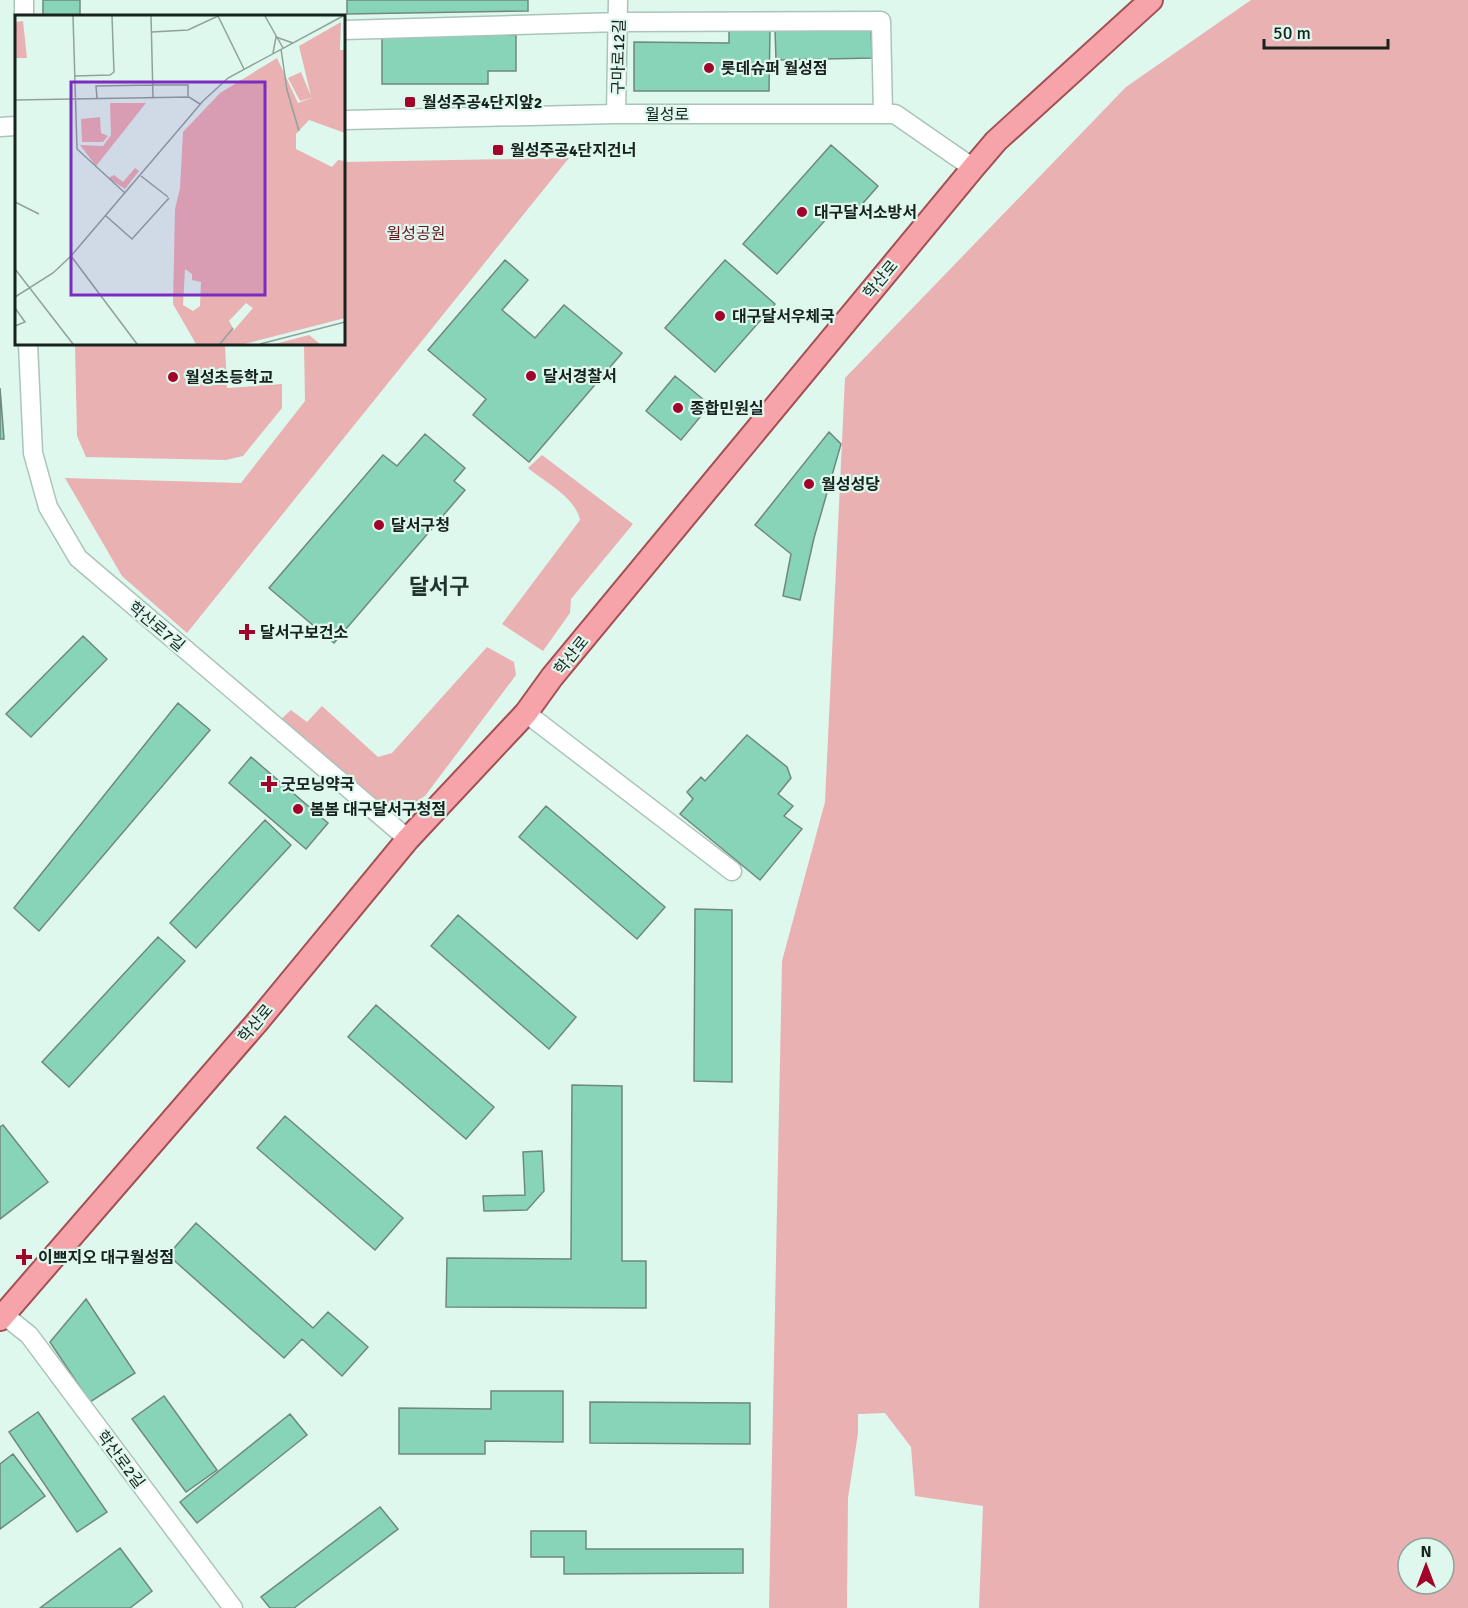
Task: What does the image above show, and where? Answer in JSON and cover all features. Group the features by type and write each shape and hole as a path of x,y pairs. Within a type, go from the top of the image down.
{"main road":[{"name":"학산로","path":"2,1317 258,1021 408,839 526,713 552,677 972,168 996,141 1151,0"}],"street":[{"name":"구마로12길","path":"616,114 618,0"},
{"path":"345,30 619,22 881,21 884,114"},
{"name":"월성로","path":"345,120 616,114 895,114 972,168"},
{"path":"0,127 15,126"},
{"name":"학산로7길","path":"28,345 33,453 48,507 78,558 408,839"},
{"path":"526,713 732,871"},
{"name":"학산로2길","path":"2,1317 29,1335 233,1608"}],"green space":[{"path":"1251,0 1468,0 1468,1608 979,1608 983,1506 915,1496 911,1447 885,1413 858,1414 858,1433 848,1498 847,1608 769,1608 782,961 825,802 845,378 1126,87"},
{"name":"월성공원","path":"569,158 187,633 122,576 65,478 241,483 305,401 304,345 345,345 345,162"},
{"name":"월성초등학교","path":"75,345 225,345 227,388 282,384 282,408 243,456 226,460 86,457 77,436"},
{"path":"542,455 633,524 571,599 570,613 543,651 502,624 580,520 573,505 566,498 528,468"},
{"path":"487,647 514,662 516,675 425,796 410,806 378,803 277,723 291,710 307,722 322,706 378,757 392,753"}],"building":[{"path":"43,0 80,0 80,15 43,15"},
{"path":"347,0 528,0 528,11 347,14"},
{"path":"729,28 770,28 769,91 634,91 634,42 729,43"},
{"path":"871,28 872,58 776,60 775,29"},
{"path":"382,35 516,35 516,71 488,71 488,84 382,84"},
{"name":"대구달서소방서","path":"831,145 878,186 850,218 837,207 777,274 743,244"},
{"name":"달서경찰서","path":"505,260 528,280 502,310 535,338 564,305 622,353 529,462 473,415 486,399 428,350"},
{"name":"대구달서우체국","path":"725,260 775,304 715,372 665,328"},
{"name":"종합민원실","path":"675,376 710,405 681,440 646,411"},
{"path":"0,388 4,439 0,439"},
{"name":"월성성당","path":"829,432 841,444 814,538 800,600 783,596 791,554 755,525"},
{"name":"달서구청","path":"425,434 465,468 454,481 465,490 334,643 269,588 383,455 397,466"},
{"path":"83,636 107,659 31,737 6,714"},
{"path":"178,703 210,730 39,931 14,908"},
{"path":"747,735 787,767 791,778 778,794 793,806 784,816 802,829 760,880 680,814 693,799 687,792 701,777 705,781"},
{"path":"251,757 328,823 306,849 229,783"},
{"path":"546,806 665,907 637,939 519,837"},
{"path":"265,820 291,845 196,948 170,923"},
{"path":"695,909 732,910 732,1082 694,1081"},
{"path":"458,915 576,1017 549,1049 431,946"},
{"path":"158,937 185,961 69,1087 42,1062"},
{"path":"376,1005 494,1107 466,1139 348,1037"},
{"path":"572,1085 622,1086 622,1261 646,1261 646,1308 446,1307 447,1258 571,1259"},
{"path":"285,1116 403,1218 375,1250 257,1148"},
{"path":"3,1125 48,1182 0,1219 0,1127"},
{"path":"542,1151 544,1191 527,1210 484,1211 483,1196 525,1195 523,1152"},
{"path":"196,1223 313,1328 328,1312 368,1347 342,1376 302,1339 284,1358 168,1255"},
{"path":"86,1299 135,1373 90,1402 50,1342"},
{"path":"491,1391 563,1391 563,1442 485,1441 485,1454 399,1454 399,1408 491,1409"},
{"path":"164,1396 217,1470 186,1492 132,1419"},
{"path":"590,1402 750,1403 750,1444 590,1443"},
{"path":"38,1412 107,1512 77,1532 9,1432"},
{"path":"290,1414 307,1435 197,1523 180,1502"},
{"path":"13,1454 45,1496 0,1529 0,1464"},
{"path":"380,1507 398,1529 294,1608 270,1608 261,1597"},
{"path":"531,1531 586,1531 586,1549 743,1549 743,1573 564,1574 564,1557 531,1557"},
{"path":"120,1548 152,1591 130,1608 40,1608"}],"place":[{"name":"롯데슈퍼 월성점","path":"709,68"},
{"name":"월성주공4단지앞2","path":"410,102"},
{"name":"월성주공4단지건너","path":"498,150"},
{"name":"대구달서소방서","path":"802,212"},
{"name":"대구달서우체국","path":"720,316"},
{"name":"달서경찰서","path":"531,376"},
{"name":"월성초등학교","path":"173,377"},
{"name":"종합민원실","path":"678,408"},
{"name":"월성성당","path":"809,484"},
{"name":"달서구청","path":"379,525"},
{"name":"달서구보건소","path":"247,632"},
{"name":"굿모닝약국","path":"269,784"},
{"name":"봄봄 대구달서구청점","path":"298,809"},
{"name":"이쁘지오 대구월성점","path":"24,1257"}],"district":[{"name":"달서구","path":"439,586"}]}
